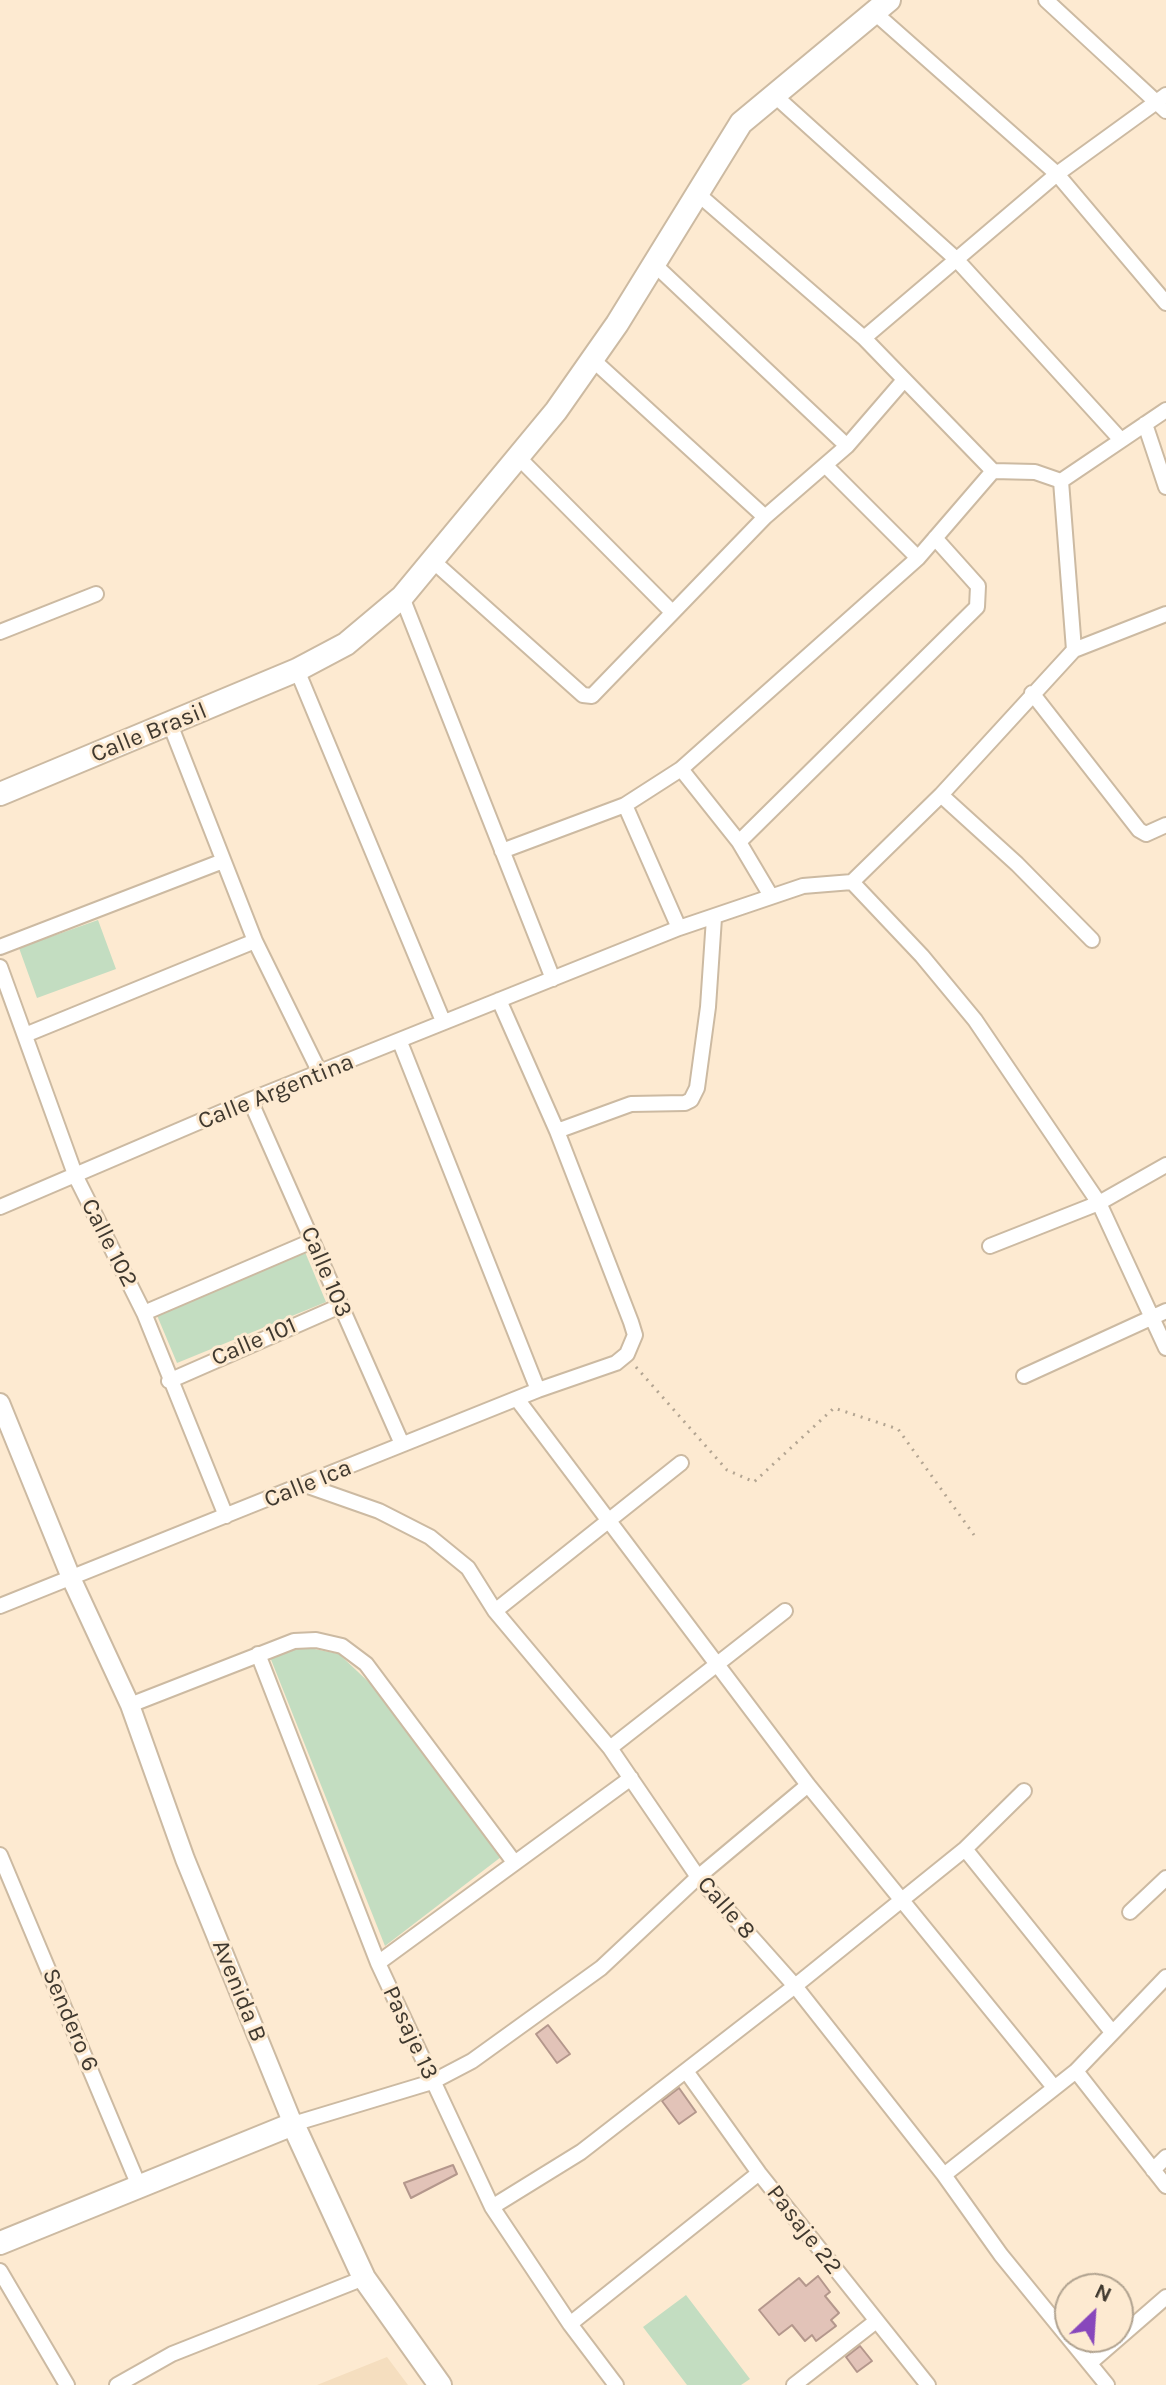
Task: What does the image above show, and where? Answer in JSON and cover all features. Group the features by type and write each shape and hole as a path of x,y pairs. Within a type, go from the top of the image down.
{"main road":[{"name":"Calle Brasil","path":"0,794 297,670 346,644 402,597 518,457 592,359 655,265 741,123 882,7"},
{"path":"1,2241 293,2124"},
{"name":"Avenida B","path":"293,2124 364,2278 440,2385"}],"street":[{"path":"864,338 1057,174 1163,103 1046,0"},
{"path":"882,7 1057,174 1166,303"},
{"path":"773,94 956,259 1121,440"},
{"path":"698,194 864,338 993,471 1035,472 1061,481"},
{"path":"655,265 847,446"},
{"path":"592,359 765,517"},
{"path":"433,561 583,695 592,696 765,517 847,446 904,380"},
{"path":"1061,481 1166,410"},
{"path":"1145,424 1166,487"},
{"path":"518,457 672,612"},
{"path":"826,466 918,558"},
{"path":"502,851 625,805 681,769 918,558 993,471"},
{"path":"1061,481 1074,650"},
{"path":"739,842 977,607 978,586 935,538"},
{"path":"0,632 96,594"},
{"path":"402,597 553,979"},
{"path":"1166,614 1074,650 941,795 852,882 922,956 975,1020 1099,1203 1166,1348"},
{"path":"297,670 443,1021"},
{"path":"1032,693 1139,830 1146,834 1166,825"},
{"path":"170,724 255,941 320,1073"},
{"path":"681,769 739,842 771,896"},
{"path":"941,795 1017,864 1092,940"},
{"path":"625,805 679,928"},
{"path":"0,947 223,861"},
{"name":"Calle Argentina","path":"0,1207 250,1100 679,928 803,886 852,882"},
{"path":"557,1131 631,1104 685,1103 691,1100 697,1088 708,1007 714,918"},
{"path":"25,1035 255,941"},
{"name":"Calle 102","path":"0,967 76,1177 144,1313 226,1516"},
{"path":"499,1000 557,1131 635,1335 621,1359"},
{"path":"400,1042 538,1390"},
{"name":"Calle 103","path":"250,1100 402,1444"},
{"path":"990,1246 1099,1203 1166,1165"},
{"path":"144,1313 312,1241"},
{"name":"Calle 101","path":"169,1381 340,1306"},
{"path":"1024,1376 1166,1311"},
{"name":"Calle Ica","path":"0,1606 72,1580 402,1444 621,1359"},
{"path":"517,1399 808,1785 1053,2086"},
{"name":"Avenida B","path":"0,1403 72,1580 130,1705 185,1859 293,2124"},
{"path":"495,1611 681,1463"},
{"name":"Calle 8","path":"305,1485 379,1511 430,1537 468,1568 495,1611 610,1748 698,1877 795,1986 944,2175 1001,2255 1107,2385"},
{"path":"610,1748 785,1611"},
{"path":"130,1705 294,1641 316,1640 342,1646 366,1664 514,1862"},
{"name":"Pasaje 13","path":"258,1654 378,1963 492,2207 570,2324 616,2385"},
{"path":"378,1963 631,1778"},
{"path":"293,2124 432,2082 472,2061 601,1968 698,1877 808,1785"},
{"path":"492,2207 581,2152 795,1986 965,1849 1024,1791"},
{"path":"965,1849 1112,2032"},
{"name":"Sendero 6","path":"0,1855 139,2186"},
{"path":"1130,1912 1166,1878"},
{"path":"944,2175 1053,2086 1076,2071 1166,1977"},
{"name":"Pasaje 22","path":"686,2071 759,2173 928,2385"},
{"path":"1076,2071 1166,2186"},
{"path":"1153,2170 1166,2157"},
{"path":"570,2324 759,2173"},
{"path":"0,2271 67,2385"},
{"path":"117,2385 172,2354 364,2278"},
{"path":"1090,2363 1166,2297"},
{"path":"794,2385 875,2322"}],"path":[{"path":"621,1359 727,1470 754,1482 834,1408 898,1429 974,1535"}],"shaded area":[{"path":"387,2357 408,2385 317,2385"}],"green space":[{"path":"98,920 116,969 37,998 19,948"},
{"path":"305,1252 326,1302 177,1363 156,1313"},
{"path":"305,1647 339,1654 375,1688 501,1857 385,1946 270,1657"},
{"path":"686,2295 750,2379 741,2385 687,2385 643,2327"}],"building":[{"path":"548,2025 570,2054 557,2063 536,2034"},
{"path":"679,2088 696,2112 679,2124 662,2101"},
{"path":"453,2165 457,2174 411,2198 404,2183"},
{"path":"818,2276 830,2292 825,2296 839,2313 831,2320 836,2326 816,2341 812,2335 805,2341 792,2325 779,2335 759,2310 799,2278 806,2286"},
{"path":"860,2346 872,2361 857,2372 846,2357"}]}
